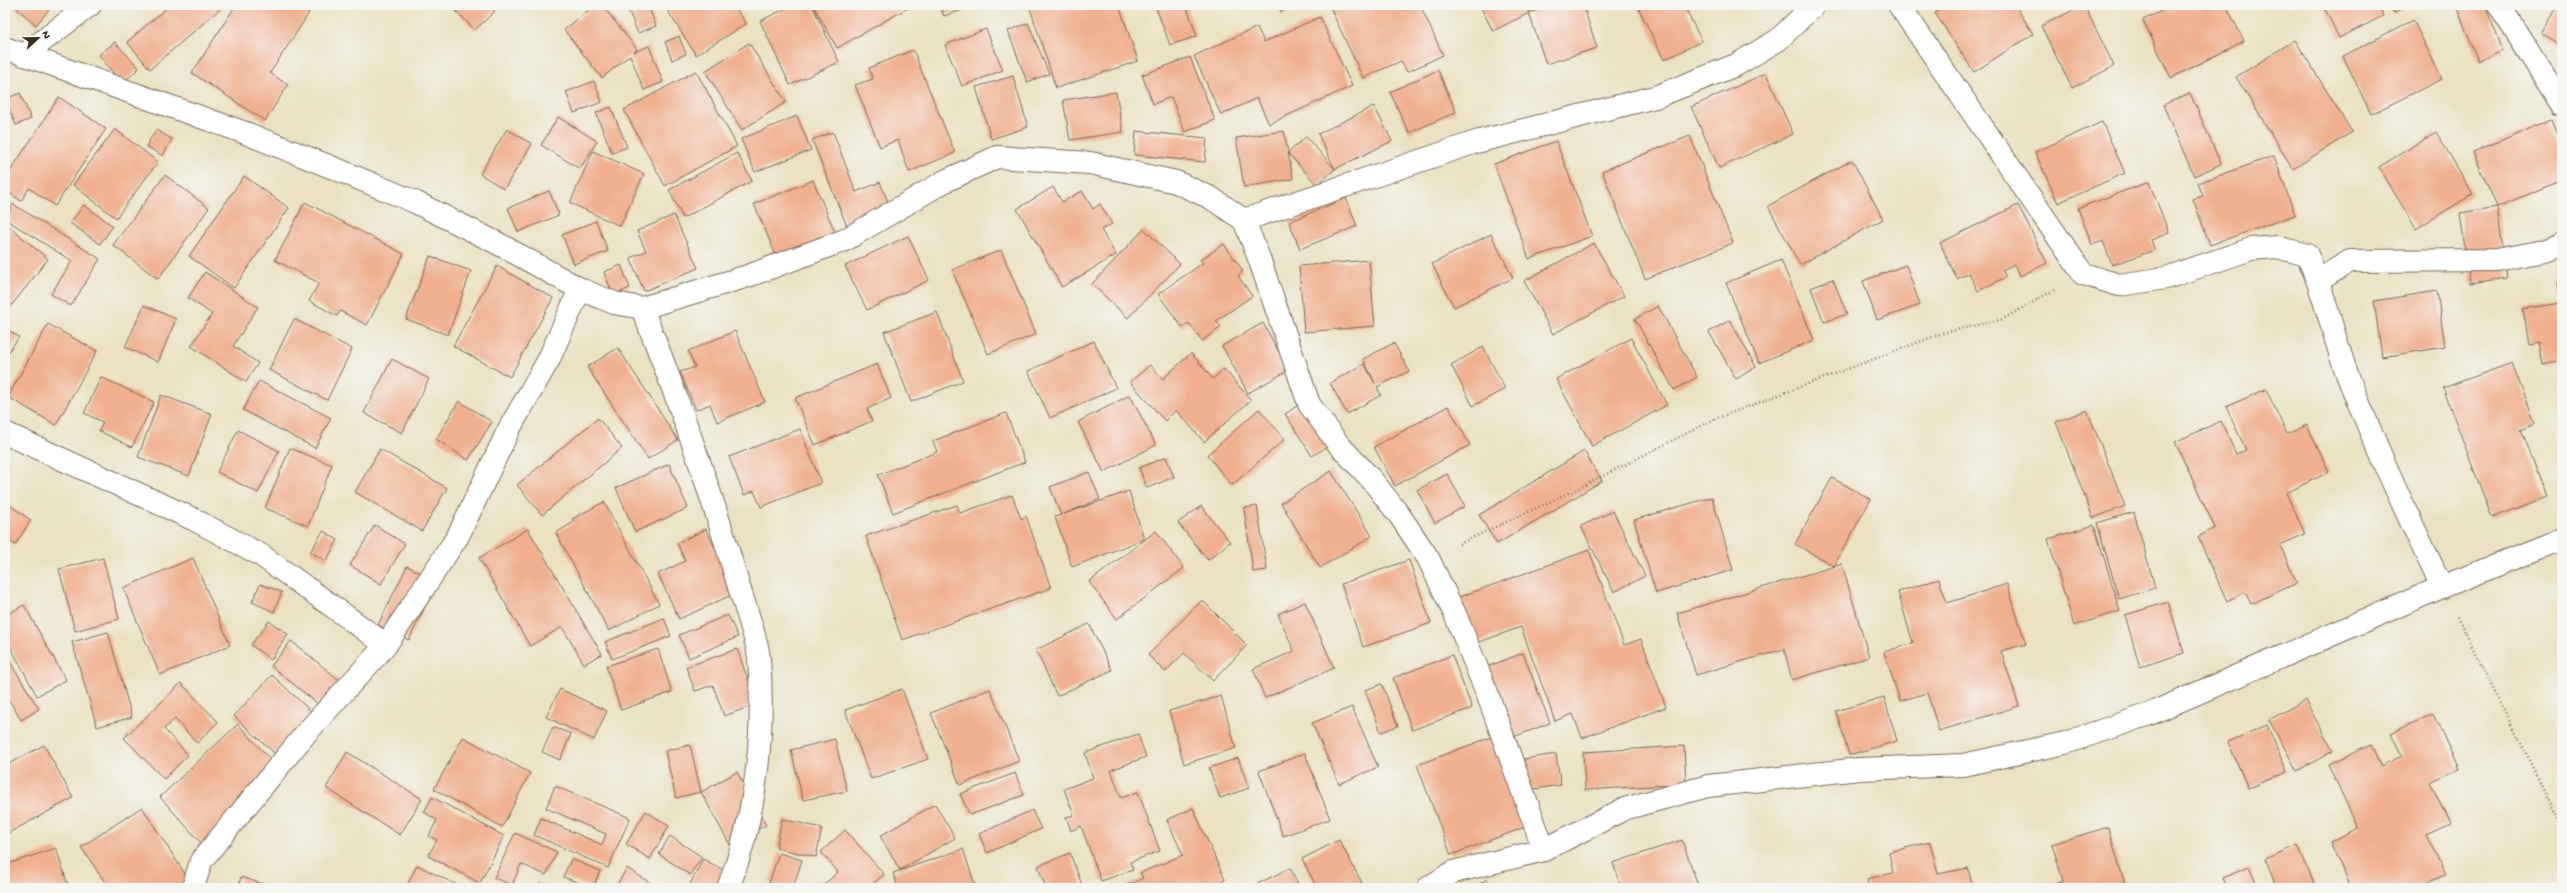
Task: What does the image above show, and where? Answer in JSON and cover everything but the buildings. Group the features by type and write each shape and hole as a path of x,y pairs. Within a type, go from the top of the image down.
{"street":[{"path":"15,52 90,5"},
{"path":"1244,220 1476,142 1655,97 1736,65 1778,40 1814,5"},
{"path":"1898,5 2082,274 2119,285 2166,278 2251,249 2277,247 2307,255 2319,280 2349,378 2402,504 2442,587"},
{"path":"2499,5 2562,105"},
{"path":"15,52 243,132 409,200 500,244 580,289 614,303 642,308 748,276 845,240 945,181 996,157 1090,163 1176,182 1211,198 1244,220 1260,261 1309,404 1339,445 1400,516 1428,558 1455,614 1481,679 1544,850"},
{"path":"2319,280 2350,261 2497,260 2544,251 2562,244"},
{"path":"193,888 201,861 307,732 386,645 458,536 509,429 548,361 580,289"},
{"path":"642,308 688,425 721,527 759,657 760,718 756,781 739,861 728,888"},
{"path":"5,433 193,519 261,555 386,645"},
{"path":"1428,888 1453,872 1544,850 1624,809 1708,786 1859,769 1963,765 2065,743 2147,715 2442,587 2562,539"}],"path":[{"path":"1428,558 1573,491 1715,419 1943,333 2003,319 2082,274"},
{"path":"2442,587 2562,826"}]}
